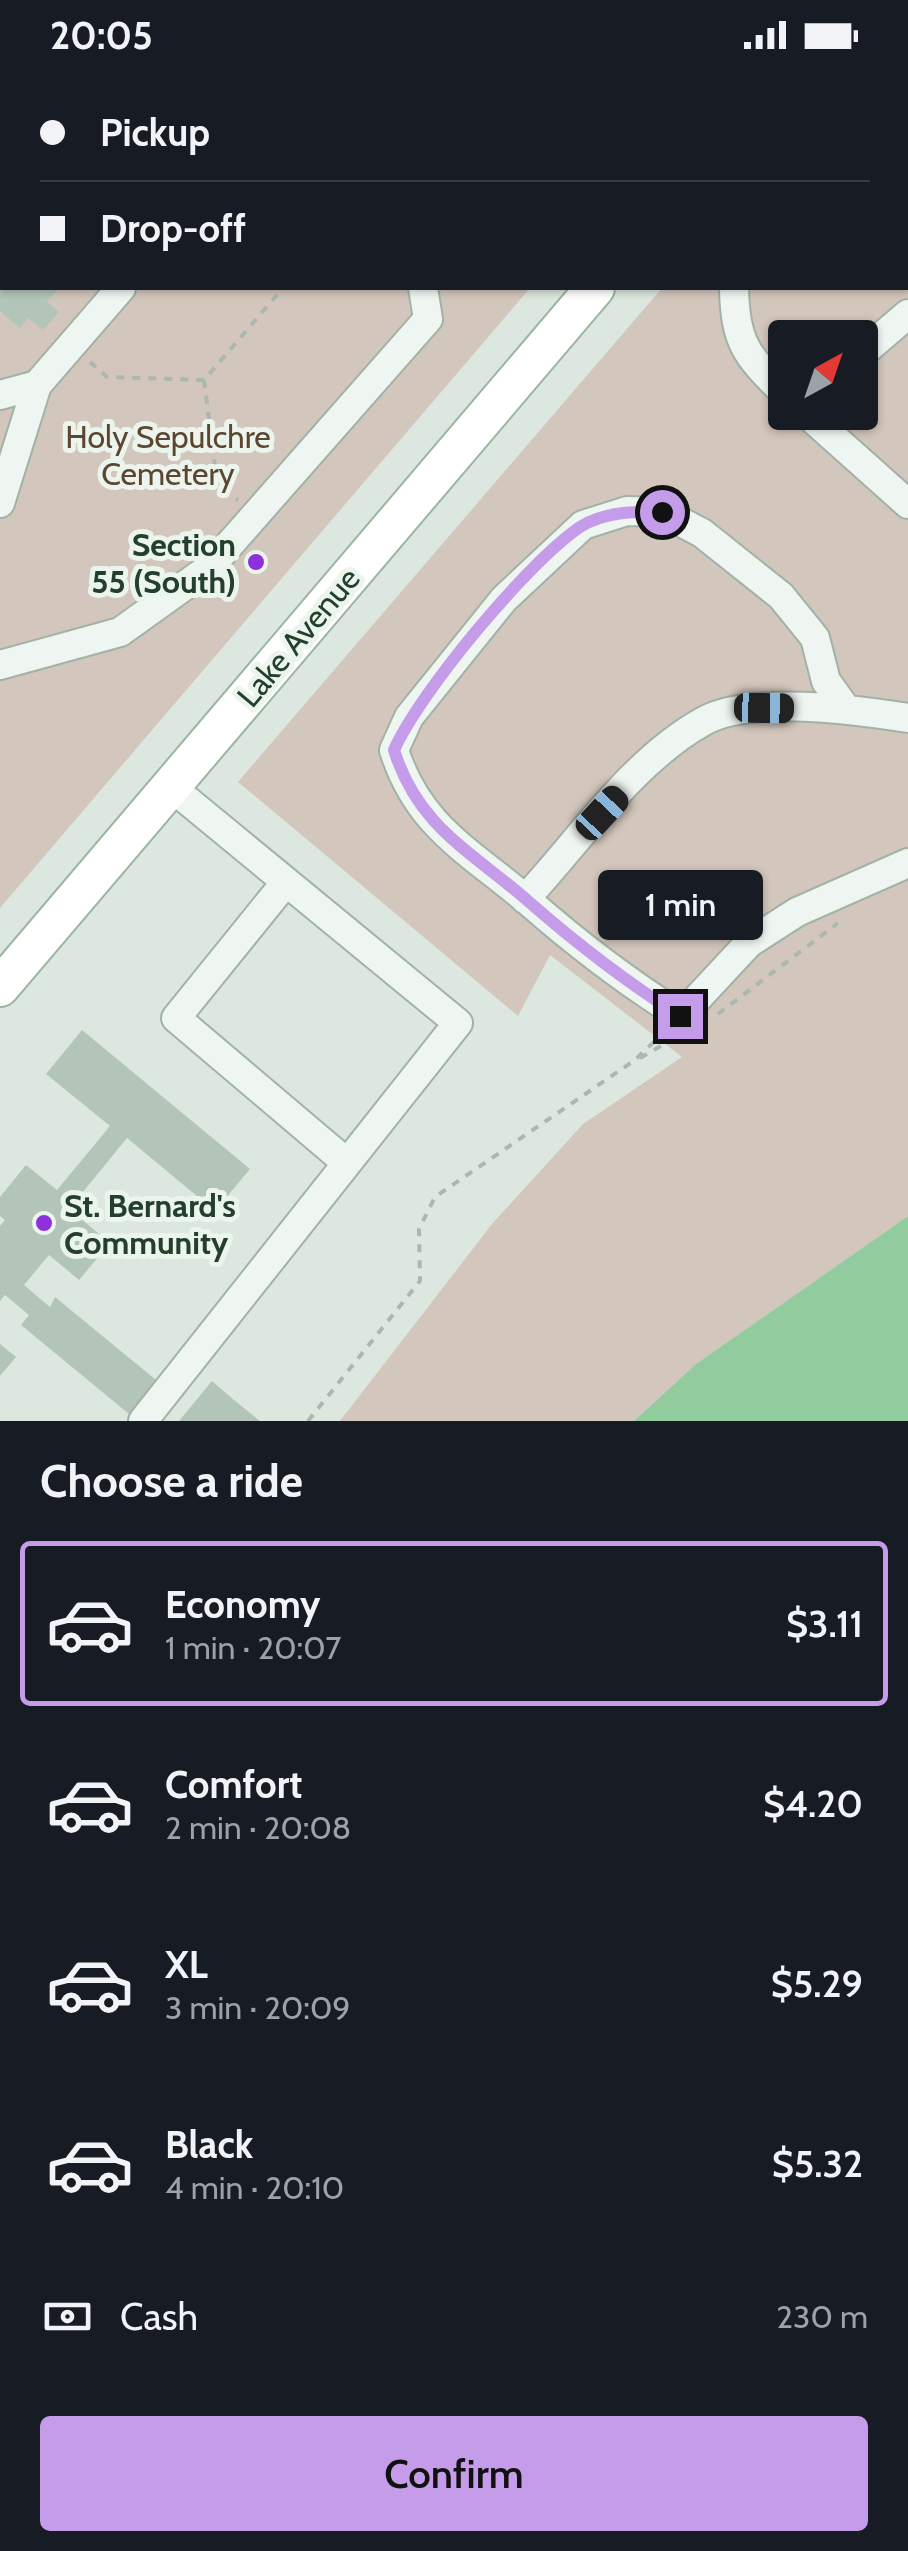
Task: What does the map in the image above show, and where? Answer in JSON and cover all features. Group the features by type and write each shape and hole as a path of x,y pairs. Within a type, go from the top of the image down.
{"main road":[{"name":"Lake Avenue","path":"0,987 593,290"}],"lane":[{"path":"0,503 37,385 119,290"},
{"path":"0,665 120,632 208,569 428,319 423,290"},
{"path":"734,290 734,328 768,377"},
{"path":"878,340 908,314"},
{"path":"0,395 37,385"},
{"path":"825,430 908,504"},
{"path":"846,709 826,681 815,638 781,596 702,533 662,512 627,511 582,525 504,600 409,717 394,750 404,782 432,823 526,899 575,945 682,1024 749,943 797,912 908,863"},
{"path":"526,899 652,760 706,720 764,708 846,709 908,718"},
{"path":"143,1421 458,1023 171,787"},
{"path":"286,882 176,1018 347,1163"}],"path":[{"path":"256,514 217,482 204,380 282,290"},
{"path":"71,346 107,377 204,380"},
{"path":"717,1014 850,913"},
{"path":"308,1421 420,1281 420,1230 435,1197 682,1024"},
{"path":"635,1060 682,1024"}],"green space":[{"name":"Holy Sepulchre Cemetery","path":"0,290 528,290 0,908"},
{"path":"660,290 908,290 908,1216 696,1364 634,1421 340,1421 492,1224 583,1124 682,1057 550,955 518,1016 238,782"}],"shaded area":[{"path":"908,1216 908,1421 634,1421 696,1364"}],"building":[{"path":"0,290 57,290 47,302 59,312 43,330 28,318 20,328 0,311"},
{"name":"St. Bernard's Community","path":"82,1030 250,1169 215,1211 127,1138 69,1209 110,1243 79,1280 49,1255 24,1285 50,1307 55,1297 156,1380 129,1414 21,1325 29,1315 5,1295 0,1301 0,1226 5,1220 0,1216 0,1197 26,1165 57,1190 110,1126 46,1074"},
{"path":"0,1344 16,1357 0,1376"},
{"path":"212,1381 234,1400 260,1421 179,1421"}],"place":[{"name":"Section 55 (South)","path":"256,562"},
{"name":"St. Bernard's Community","path":"44,1223"}],"route":[{"path":"662,512 627,511 582,525 549,554 504,600 409,717 394,750 404,782 432,823 526,899 575,945 680,1016"}]}
